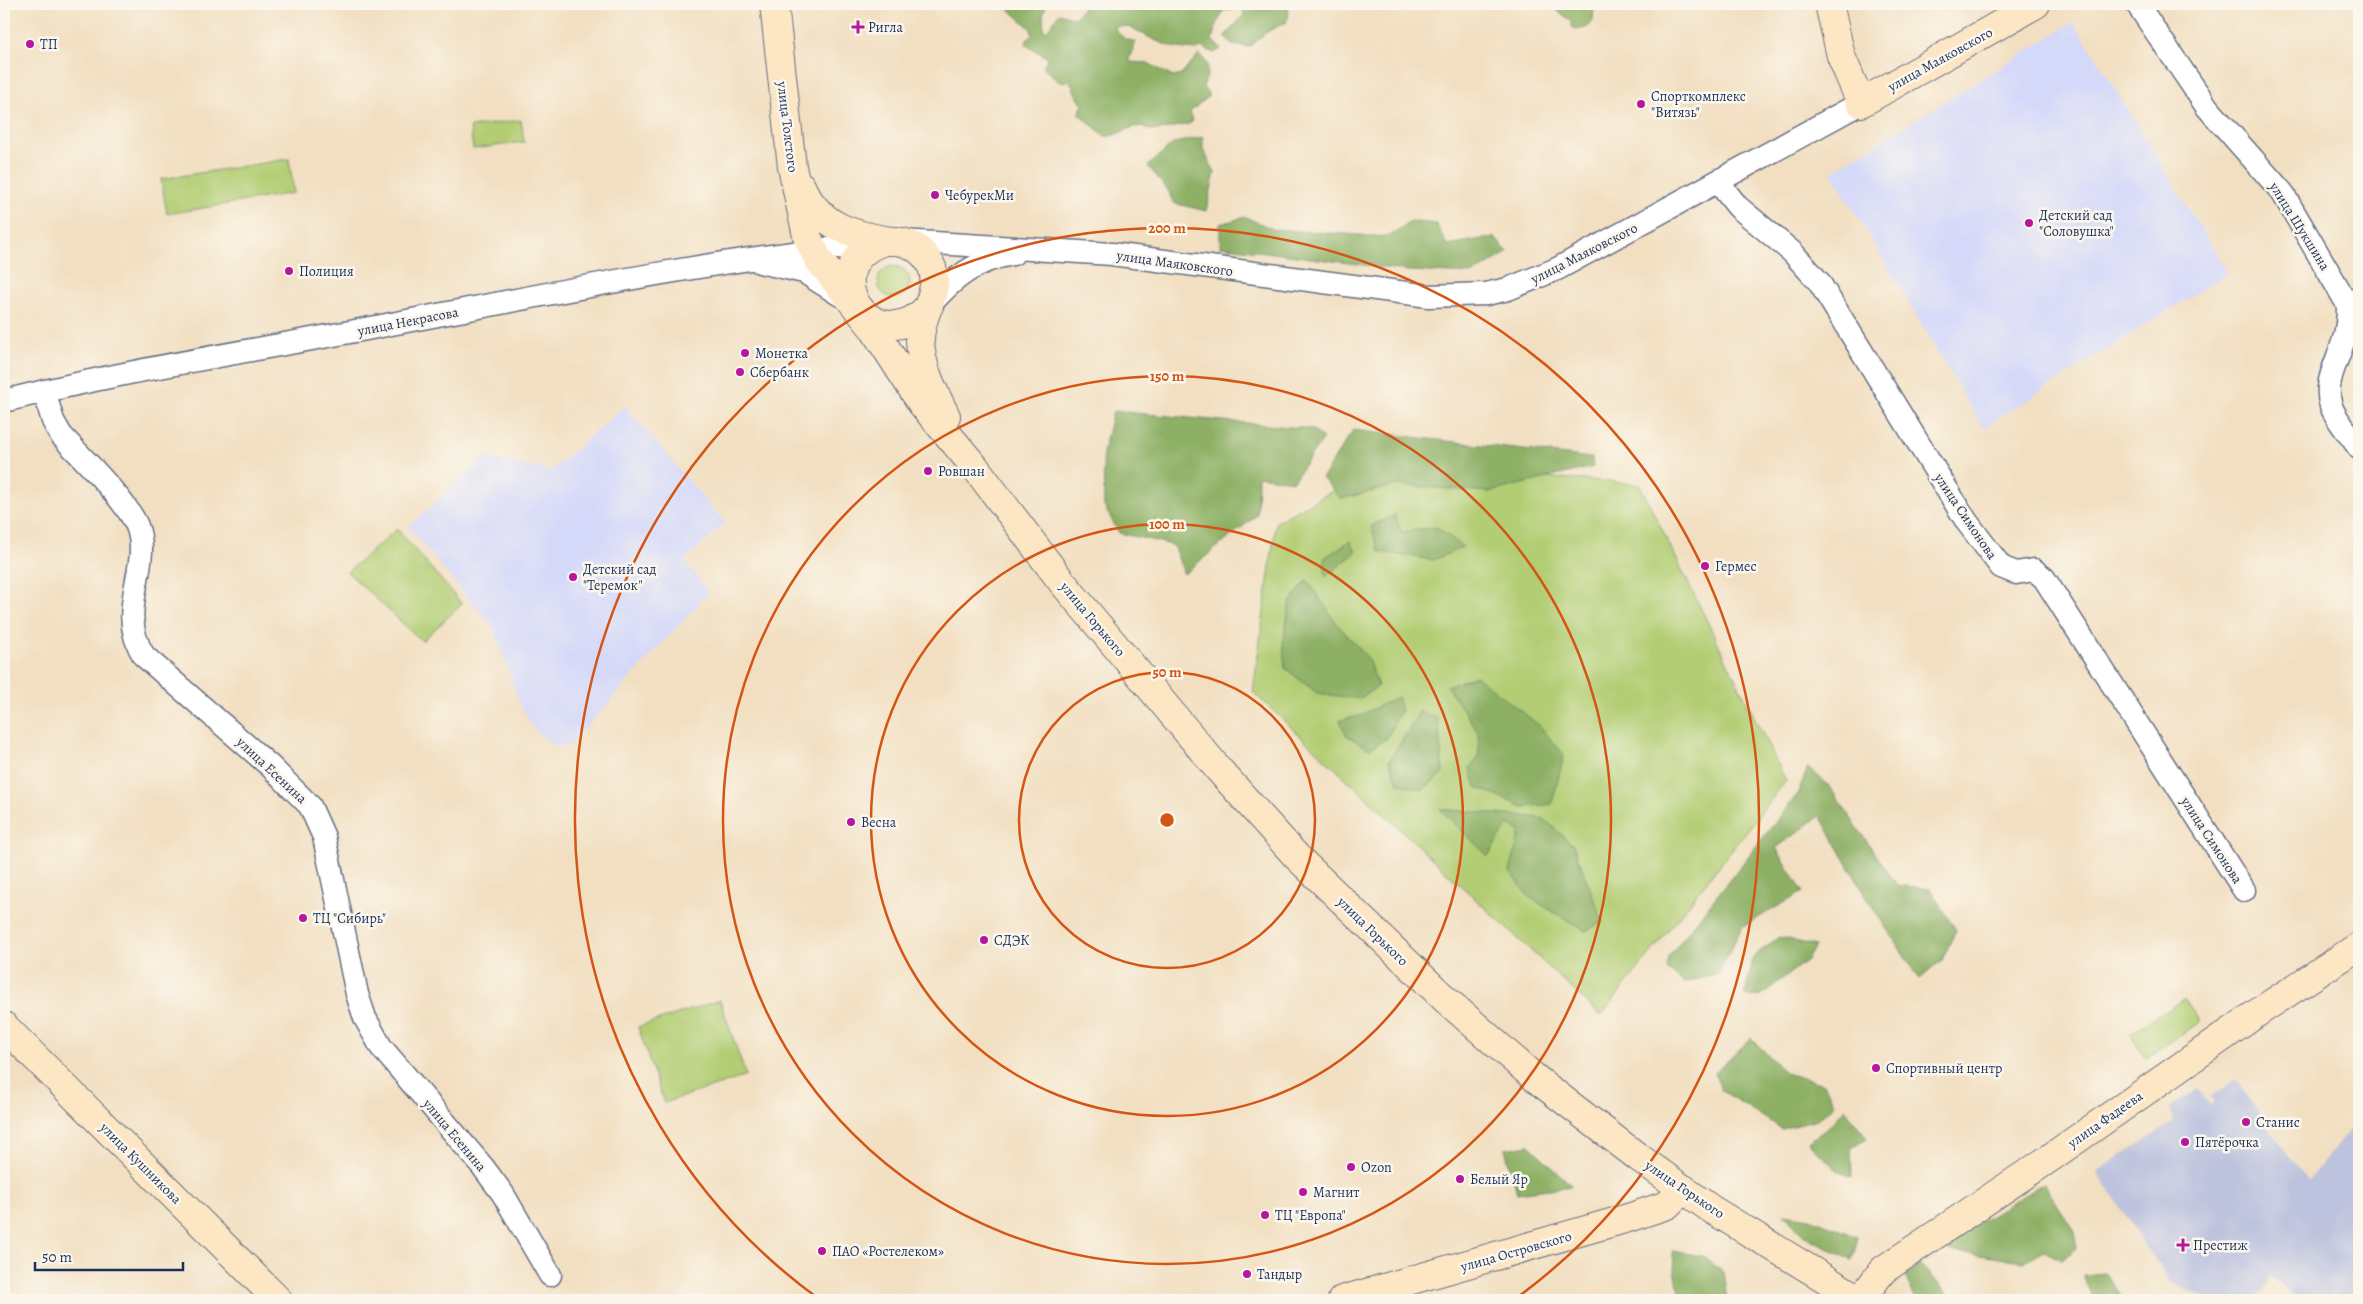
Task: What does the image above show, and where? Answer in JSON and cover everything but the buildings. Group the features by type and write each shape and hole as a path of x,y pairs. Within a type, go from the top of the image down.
{"street":[{"name":"улица Толстого","path":"774,4 792,167 803,222 813,249 824,268 860,310"},
{"path":"1829,4 1841,56 1861,103"},
{"name":"улица Маяковского","path":"813,249 890,241 1044,249 1112,254 1429,296 1486,294 1508,289 1557,269 1861,103 2036,4"},
{"name":"улица Шукшина","path":"2137,4 2207,107 2282,192 2348,305 2348,320 2343,341 2334,362 2329,387 2331,407 2359,448"},
{"path":"792,167 804,193 824,219 847,232 916,247 932,266 935,282 929,306"},
{"name":"улица Симонова","path":"1718,182 1738,207 1792,252 1819,282 1967,522 2001,567 2016,573 2034,570 2044,578 2244,890"},
{"path":"860,310 851,290 853,268 866,250 890,241"},
{"name":"улица Некрасова","path":"4,402 44,391 609,282 813,249"},
{"path":"744,260 804,272 823,282 882,325 900,326 916,319 952,281 972,267 1004,256 1044,249"},
{"name":"улица Горького","path":"929,306 921,329 922,360 947,418 975,467"},
{"name":"улица Горького","path":"860,310 922,404 975,467 1062,582 1220,771 1297,857 1493,1043 1578,1113 1711,1209 1860,1300"},
{"name":"улица Есенина","path":"44,391 53,421 61,435 126,507 137,526 140,554 132,618 138,646 144,656 270,766 310,806 324,837 357,994 371,1032 381,1047 483,1167 503,1194 550,1275"},
{"name":"улица Фадеева","path":"1860,1300 1883,1270 2050,1158 2263,1009 2359,946"},
{"name":"улица Кушникова","path":"4,1026 278,1300"},
{"name":"улица Островского","path":"1342,1300 1497,1257 1667,1205 1684,1189"}],"shaded area":[{"name":"Детский сад \"Соловушка\"","path":"2074,22 2228,273 1983,428 1831,172"},
{"name":"Детский сад \"Теремок\"","path":"625,406 725,523 684,561 709,592 568,747 552,745 534,729 520,704 494,629 408,527 484,457 551,471"},
{"path":"2236,1079 2308,1181 2359,1118 2359,1300 2299,1300 2269,1275 2270,1281 2256,1300 2207,1300 2168,1280 2097,1171 2173,1122 2170,1108 2198,1089 2210,1105 2214,1102 2210,1096"}],"green space":[{"path":"1003,4 1046,4 1043,16 1044,30 1047,31 1059,13 1075,18 1086,4 1287,4 1289,15 1286,22 1265,33 1249,47 1233,45 1225,36 1243,16 1244,10 1237,8 1223,11 1212,40 1221,49 1214,53 1201,47 1197,50 1173,47 1153,40 1133,29 1115,26 1116,31 1125,39 1136,42 1129,58 1130,62 1148,63 1173,77 1181,75 1199,54 1206,62 1208,69 1203,87 1208,92 1208,97 1190,112 1192,122 1189,124 1161,130 1149,130 1143,126 1134,127 1111,136 1105,136 1079,114 1083,104 1068,79 1064,83 1058,81 1043,67 1048,58 1026,45 1027,40 1032,35 1031,29"},
{"path":"1549,4 1594,4 1593,21 1586,28 1576,30 1571,27 1571,21"},
{"path":"521,120 524,142 473,149 470,127"},
{"path":"1203,137 1203,149 1215,173 1206,211 1173,203 1169,192 1148,166 1174,143"},
{"path":"289,159 294,193 167,214 161,179"},
{"path":"1245,217 1273,229 1387,237 1412,221 1436,224 1447,245 1494,237 1508,252 1473,274 1409,271 1220,246 1220,224"},
{"path":"894,266 900,267 905,271 909,276 909,288 905,293 900,297 894,298 888,297 883,293 879,288 878,282 879,276 883,271 888,267"},
{"path":"1113,411 1312,429 1323,439 1293,481 1258,476 1257,515 1184,574 1173,545 1119,533 1104,506 1103,452"},
{"path":"1353,430 1592,458 1593,467 1489,492 1397,485 1341,499 1322,478"},
{"path":"1371,470 1608,481 1640,485 1786,781 1601,1016 1253,692 1276,522"},
{"path":"1395,515 1401,532 1437,527 1463,547 1434,560 1379,552 1371,526"},
{"path":"397,529 462,604 422,641 347,572"},
{"path":"1350,541 1356,552 1326,577 1324,558"},
{"path":"1307,580 1338,625 1367,657 1378,686 1359,699 1317,693 1285,668 1283,642 1290,602"},
{"path":"1476,676 1540,726 1564,755 1552,804 1523,807 1476,787 1470,768 1479,757 1478,732 1447,686"},
{"path":"1397,697 1401,710 1387,738 1369,749 1346,735 1340,720 1359,716"},
{"path":"1420,711 1438,719 1443,773 1423,790 1398,783 1389,761"},
{"path":"1808,767 1828,785 1897,885 1930,889 1956,930 1942,960 1920,979 1874,910 1820,816 1776,848 1803,892 1742,927 1718,974 1684,983 1667,969 1669,956 1797,795"},
{"path":"1440,809 1543,818 1573,845 1603,922 1585,931 1529,897 1510,872 1520,831 1508,825 1488,856"},
{"path":"1779,937 1815,946 1807,960 1760,996 1744,997 1754,956"},
{"path":"2184,999 2200,1022 2146,1058 2130,1034"},
{"path":"720,1000 746,1076 664,1103 638,1027"},
{"path":"1751,1038 1786,1073 1824,1084 1835,1105 1817,1120 1782,1129 1721,1090 1715,1073"},
{"path":"1845,1109 1867,1138 1851,1148 1852,1177 1838,1171 1808,1142 1825,1130"},
{"path":"1529,1145 1572,1186 1517,1193 1505,1149"},
{"path":"2043,1183 2074,1231 2077,1248 2061,1260 2044,1251 2024,1261 1948,1251 1951,1241"},
{"path":"1784,1214 1810,1218 1858,1237 1852,1260 1803,1235"},
{"path":"1672,1251 1702,1256 1724,1273 1728,1300 1685,1300 1679,1292"},
{"path":"1920,1264 1953,1300 1916,1300 1905,1276"},
{"path":"2105,1273 2123,1300 2094,1300 2083,1275"}],"place":[{"name":"Ригла","path":"858,27"},
{"name":"ТП","path":"30,44"},
{"name":"Спорткомплекс \"Витязь\"","path":"1641,104"},
{"name":"ЧебурекМи","path":"935,195"},
{"name":"Детский сад \"Соловушка\"","path":"2029,223"},
{"name":"Полиция","path":"289,271"},
{"name":"Монетка","path":"745,353"},
{"name":"Сбербанк","path":"740,372"},
{"name":"Ровшан","path":"928,471"},
{"name":"Гермес","path":"1705,566"},
{"name":"Детский сад \"Теремок\"","path":"573,577"},
{"name":"Весна","path":"851,822"},
{"name":"ТЦ \"Сибирь\"","path":"303,918"},
{"name":"СДЭК","path":"984,940"},
{"name":"Спортивный центр","path":"1876,1068"},
{"name":"Станис","path":"2246,1122"},
{"name":"Пятёрочка","path":"2185,1142"},
{"name":"Ozon","path":"1351,1167"},
{"name":"Белый Яр","path":"1460,1179"},
{"name":"Магнит","path":"1303,1192"},
{"name":"ТЦ \"Европа\"","path":"1265,1215"},
{"name":"Престиж","path":"2183,1245"},
{"name":"ПАО «Ростелеком»","path":"822,1251"},
{"name":"Тандыр","path":"1247,1274"}]}
